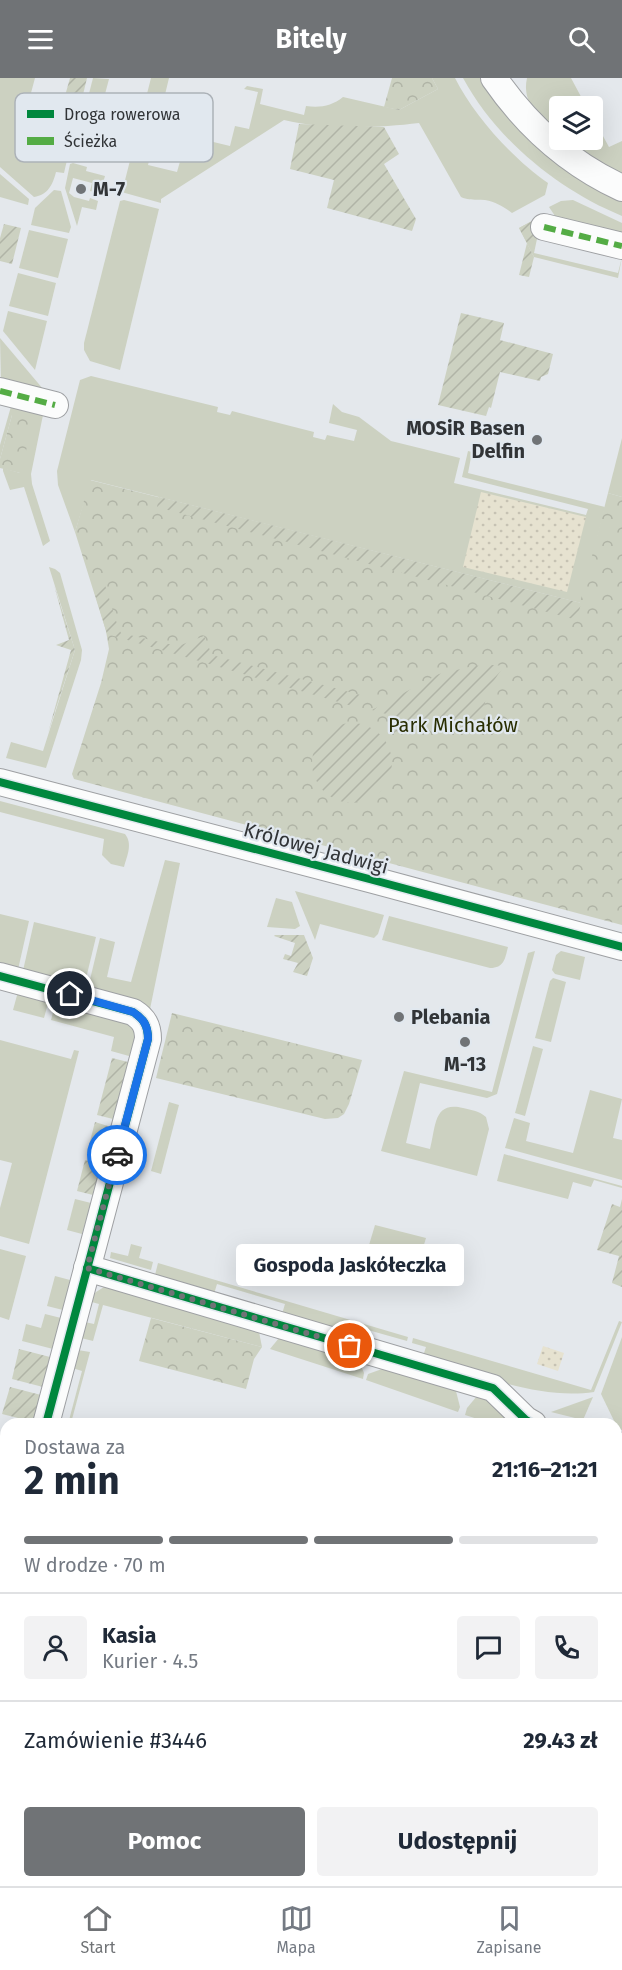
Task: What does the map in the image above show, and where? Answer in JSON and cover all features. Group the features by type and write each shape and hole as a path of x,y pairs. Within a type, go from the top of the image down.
{"street":[{"path":"494,78 518,111 546,140 578,164 622,188"},
{"path":"544,227 622,246"},
{"path":"0,390 56,405"},
{"name":"Królowej Jadwigi","path":"0,782 622,948"},
{"path":"0,976 124,1009 140,1016 147,1026 148,1039 48,1418"},
{"path":"87,1268 493,1388 524,1418"}],"green space":[{"path":"0,78 35,78 31,93 15,93 15,162 67,162 64,173 56,172 49,188 43,194 34,197 0,167"},
{"path":"70,78 87,78 83,93 66,93"},
{"path":"93,78 109,79 105,93 89,93"},
{"path":"151,78 169,78 165,93 147,93"},
{"path":"392,78 432,78 438,89 399,110 384,107"},
{"path":"432,78 455,78 473,107 496,136 521,162 548,183 545,195 512,213 493,202 461,197 419,123 352,127 284,120 161,199 161,203 122,192 130,162 149,162 148,165 177,172 180,162 213,162 213,142 230,146 235,126 249,129 258,92 244,89 247,86 263,89 260,104 304,115 306,106 326,106 343,97 399,110 438,89"},
{"path":"463,78 480,78 484,84 549,138 549,150 563,150 622,199 622,216 598,205 552,177 511,142 477,100"},
{"path":"527,78 571,78 581,96 549,96 549,126 534,110 526,88"},
{"path":"299,124 384,127 399,154 384,164 416,219 412,231 327,208 334,180 290,169"},
{"path":"603,136 609,147 622,141 622,175 579,150 603,150"},
{"path":"70,164 87,167 86,171 105,176 100,193 90,191 92,183 73,178 69,193 74,197 98,201 96,210 82,207 77,226 65,188"},
{"path":"0,174 29,199 28,205 0,197"},
{"path":"54,190 61,191 71,227 69,233 31,225 35,208"},
{"path":"573,200 622,223 622,240 561,225 549,207 561,201"},
{"path":"120,201 159,209 120,370 90,361 84,350 84,343"},
{"path":"545,214 540,225 534,253 618,273 622,257 618,278 534,257 519,228"},
{"path":"545,214 547,217 538,237 527,243 519,228"},
{"path":"4,224 21,228 12,264 0,261 0,238"},
{"path":"29,230 68,239 58,278 19,268"},
{"path":"527,243 534,257 529,277 519,275"},
{"path":"18,273 56,283 48,316 9,306"},
{"path":"8,311 47,321 35,370 3,331"},
{"path":"461,313 504,323 500,340 553,354 548,374 541,377 540,381 500,372 491,408 489,407 486,416 438,405"},
{"path":"0,338 43,389 1,383"},
{"path":"91,376 218,407 217,412 230,415 232,411 314,432 313,437 325,440 327,435 354,441 357,430 329,423 333,404 342,412 359,417 391,441 460,458 454,483 586,515 588,509 462,477 468,451 472,452 468,473 605,507 581,603 91,480 75,532 58,485 57,471 80,380"},
{"path":"12,403 43,415 31,474 50,541 43,546 24,487 10,490 3,471 3,468 20,473 12,415 0,459 0,445"},
{"path":"12,415 34,421 20,473 0,468 0,459"},
{"path":"622,438 622,497 608,493"},
{"name":"Park Michałów","path":"90,480 580,603 608,493 622,497 622,925 74,779 72,774 101,683 109,649 106,631 75,532"},
{"path":"159,497 581,603 577,620 157,507"},
{"path":"49,567 60,573 82,650 81,660 46,768 6,758 11,742 43,751 75,650"},
{"path":"54,585 75,650 48,733 71,650 56,645 69,640"},
{"path":"105,585 121,633 181,645 204,636 212,655 368,697 352,706 107,634 94,591"},
{"path":"474,666 504,666 494,681 485,702 487,729 411,721 372,710 439,674"},
{"path":"352,723 367,726 380,735 389,748 392,763 389,778 380,791 367,800 352,803 337,800 324,791 315,778 312,763 315,748 324,735 337,726"},
{"path":"0,801 125,834 129,846 124,867 111,864 102,855 104,839 0,812"},
{"path":"165,860 180,863 150,1009 87,992 100,938 115,942 107,977 131,982"},
{"path":"295,891 384,915 378,934 374,938 320,924 315,940"},
{"path":"276,898 292,902 300,926 295,929 267,927"},
{"path":"0,914 29,921 17,974 0,970"},
{"path":"389,916 508,947 505,959 501,965 490,968 382,940"},
{"path":"34,922 96,937 83,991 22,975"},
{"path":"275,935 304,935 313,958 307,976 293,972 298,963 283,959 285,954 291,956 295,943"},
{"path":"535,951 497,1094 487,1098 420,1083 406,1143 430,1149 435,1125 441,1112 446,1108 463,1108 478,1112 486,1117 489,1129 477,1176 381,1151 404,1071 492,1092 528,953"},
{"path":"561,951 585,957 580,980 555,974 552,970 556,955"},
{"path":"553,978 566,982 551,1042 535,1038 550,981"},
{"path":"19,988 50,996 44,1018 13,1010"},
{"path":"57,998 112,1012 138,1030 136,1053 131,1051 129,1056 111,1051 114,1037 51,1020"},
{"path":"172,1013 362,1060 344,1114 338,1118 325,1119 156,1078"},
{"path":"0,1040 71,1059 74,1050 79,1051 29,1244 0,1236 0,1208 12,1163 0,1160"},
{"path":"533,1046 543,1049 525,1116 515,1113"},
{"path":"112,1058 128,1062 113,1119 97,1115"},
{"path":"590,1090 622,1099 613,1138 622,1140 622,1180 505,1148 514,1118 530,1123 526,1141 573,1153"},
{"path":"169,1102 179,1105 161,1174 151,1171"},
{"path":"95,1122 111,1127 103,1157 87,1153"},
{"path":"504,1154 622,1186 622,1188 594,1180 591,1187 573,1182 568,1199 497,1181"},
{"path":"85,1160 101,1165 93,1195 77,1191"},
{"path":"75,1199 91,1203 82,1234 67,1230"},
{"path":"622,1199 622,1287 612,1283 619,1256 597,1250 612,1204 620,1207"},
{"path":"375,1225 426,1238 420,1258 369,1245"},
{"path":"131,1244 142,1247 139,1258 153,1262 151,1270 110,1258 111,1252 128,1256"},
{"path":"0,1249 26,1256 9,1320 0,1317"},
{"path":"158,1263 408,1337 407,1341 361,1328 358,1337 282,1314 285,1304 217,1284 214,1294 155,1275"},
{"path":"55,1276 70,1280 63,1310 47,1306"},
{"path":"104,1287 259,1332 262,1347 103,1305 93,1341 81,1338 80,1321 94,1324 99,1304 88,1301"},
{"path":"45,1314 61,1318 53,1349 22,1341 26,1324 41,1328"},
{"path":"151,1318 262,1347 254,1359 246,1389 139,1361"},
{"path":"619,1321 622,1322 594,1392 551,1392 507,1384 423,1356 426,1347 412,1343 413,1338 591,1390"},
{"path":"622,1337 622,1418 613,1418 601,1394"},
{"path":"279,1338 360,1363 364,1373 363,1379 270,1349"},
{"path":"19,1349 50,1357 43,1387 12,1379"},
{"path":"78,1350 90,1352 72,1418 70,1418 82,1371 69,1367"},
{"path":"382,1369 456,1391 460,1407 458,1412 366,1380 368,1374"},
{"path":"10,1387 41,1395 35,1418 18,1418 2,1414"},
{"path":"477,1396 494,1402 510,1418 474,1418 465,1415 467,1408"},
{"path":"593,1397 584,1418 551,1412"}],"sand":[{"path":"481,492 586,517 567,592 463,567"},
{"path":"543,1346 564,1353 558,1371 537,1364"}],"marked path":[{"path":"544,227 622,246"},
{"path":"0,391 55,405"}],"cycle path":[{"path":"0,782 622,947"},
{"path":"0,976 133,1012 145,1023 148,1034 48,1418"},
{"path":"87,1268 493,1388 524,1418"}],"way so far":[{"path":"117,1155 87,1268 350,1346"}],"place":[{"name":"M-7","path":"81,189"},
{"name":"MOSiR Basen Delfin","path":"537,440"},
{"name":"Plebania","path":"399,1017"},
{"name":"M-13","path":"465,1042"},
{"name":"Gospoda Jaskółeczka","path":"350,1346"}],"route":[{"path":"70,994 133,1012 140,1016 147,1026 148,1039 117,1155"}]}
